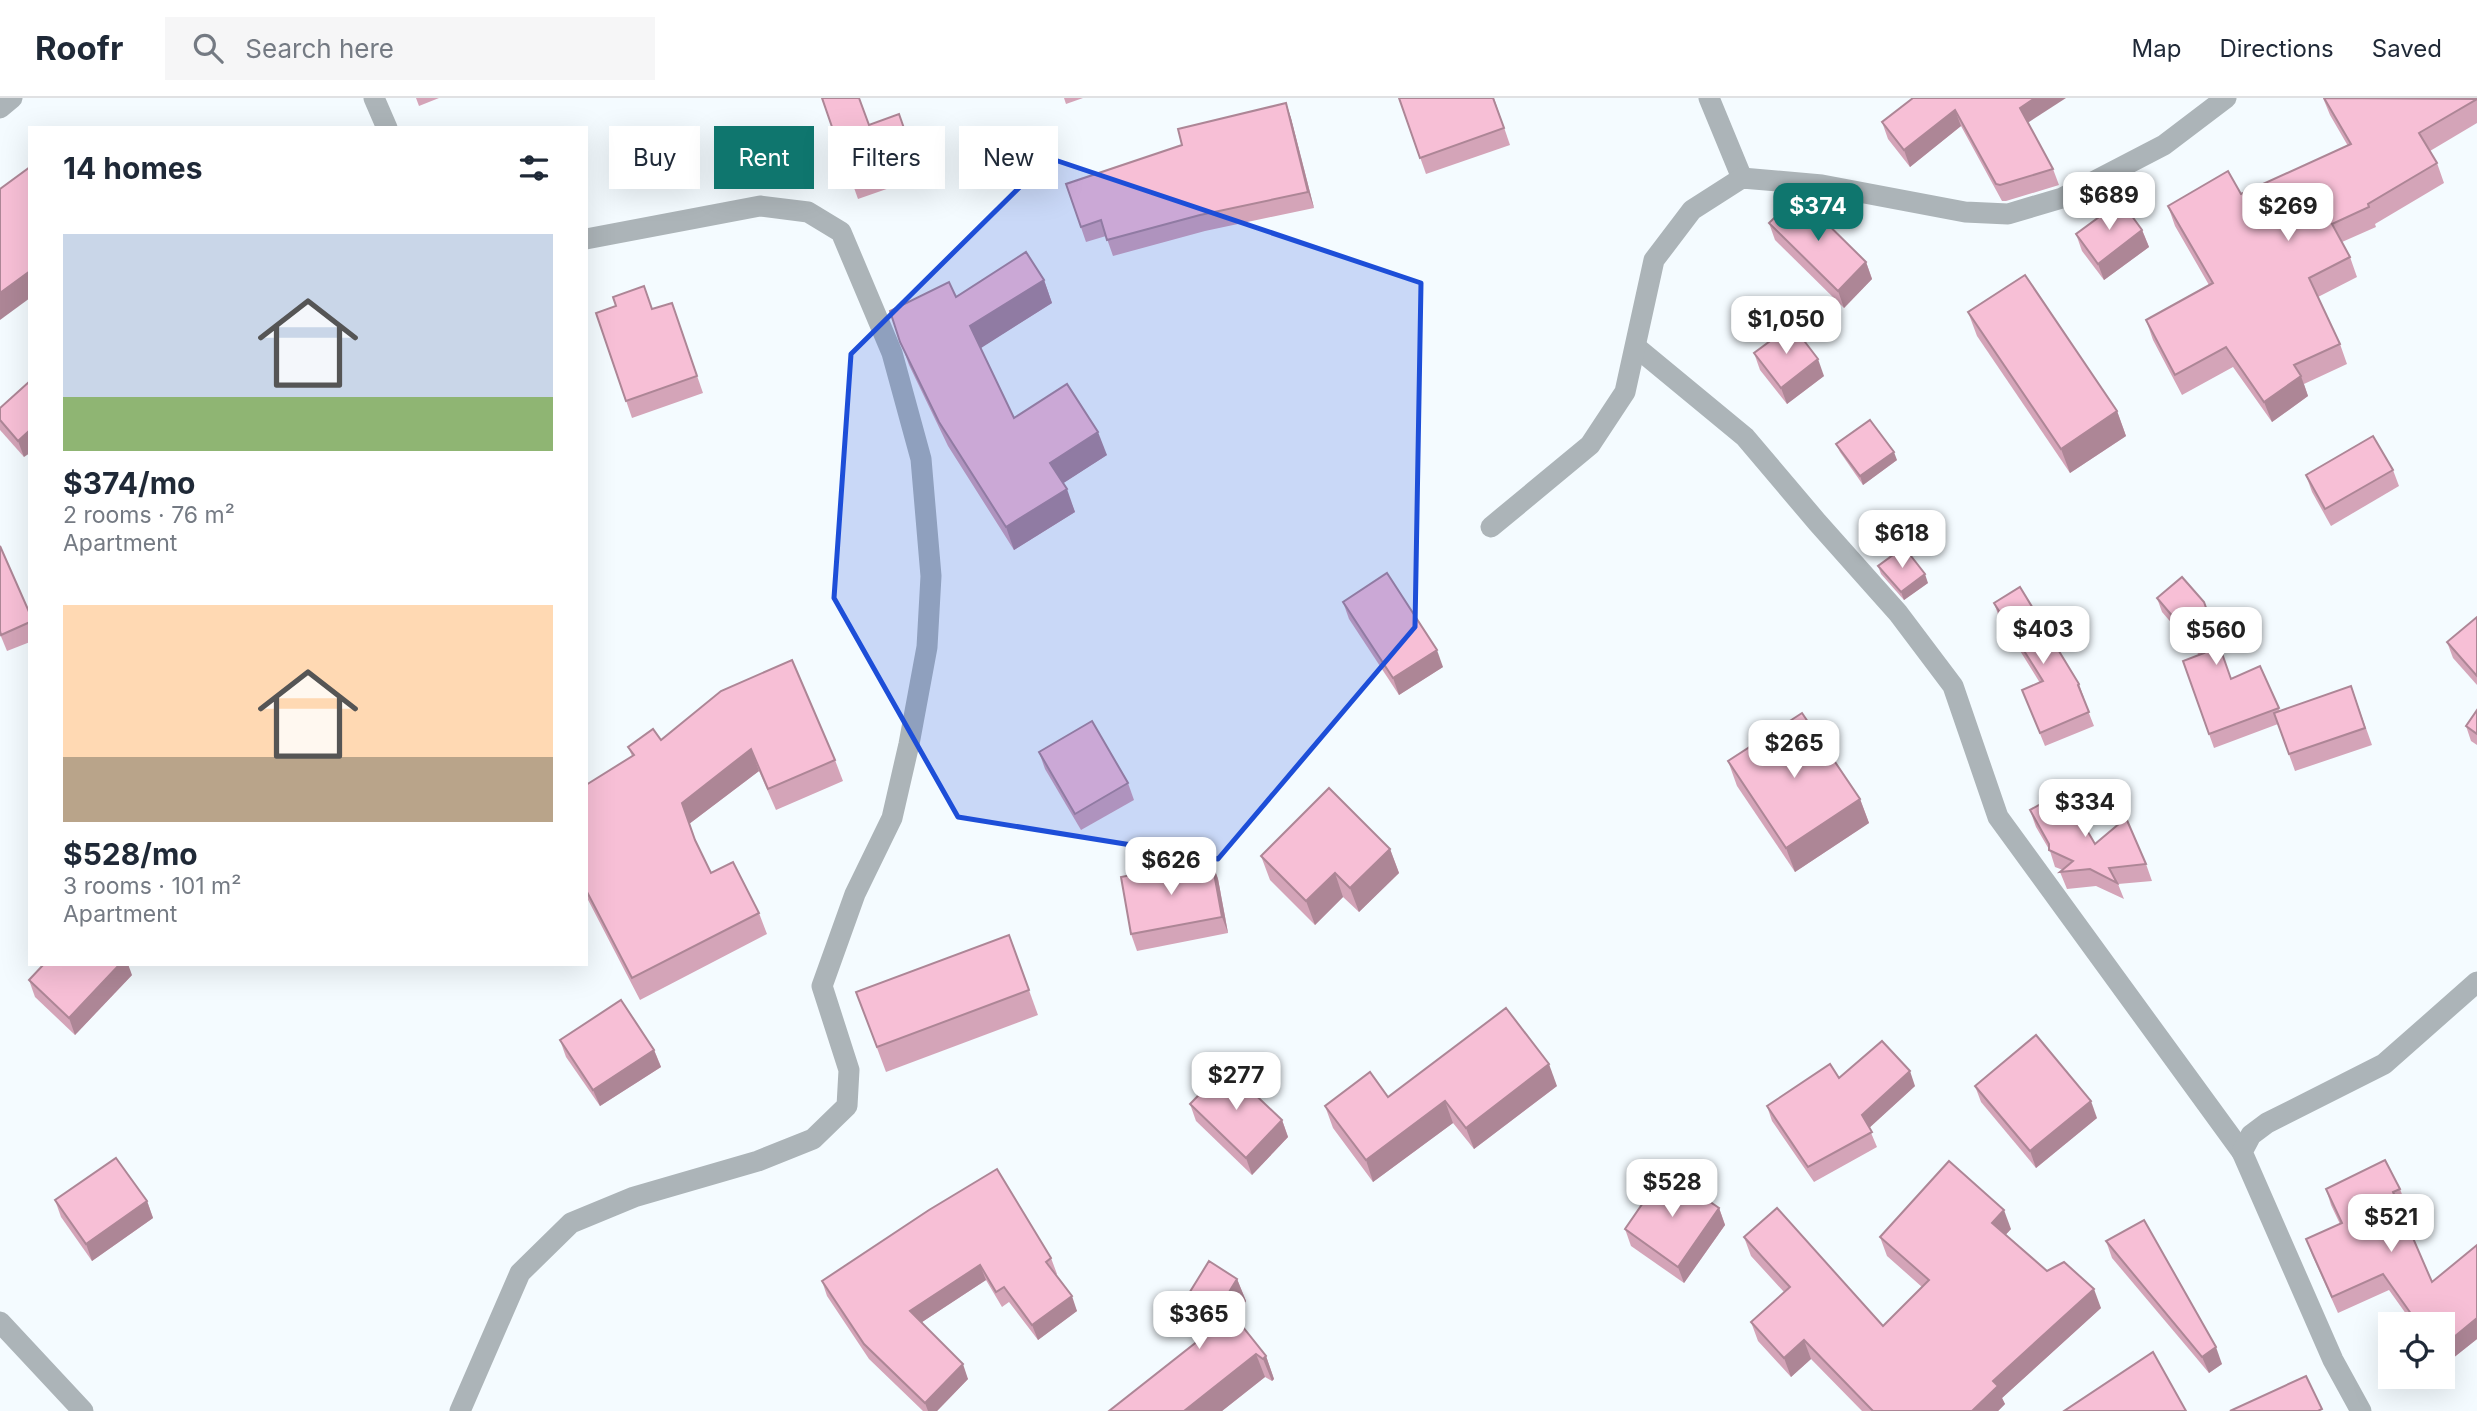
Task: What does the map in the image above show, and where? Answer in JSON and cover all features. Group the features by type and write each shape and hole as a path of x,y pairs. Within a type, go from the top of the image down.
{"street":[{"path":"0,108 12,98"},
{"path":"374,98 386,126"},
{"path":"1709,98 1742,178"},
{"path":"1491,527 1590,445 1625,392 1654,260 1692,210 1742,178 1822,185 1965,212 2008,214 2062,198 2152,151 2226,98"},
{"path":"460,1411 520,1273 572,1223 634,1197 758,1161 813,1139 846,1106 849,1070 822,986 855,894 892,818 927,647 931,576 921,459 892,353 841,232 808,212 760,206 588,239"},
{"path":"1636,347 1745,437 1898,613 1953,686 1998,817 2242,1152 2333,1360 2361,1411"},
{"path":"2242,1152 2251,1135 2267,1123 2384,1064 2477,982"},
{"path":"0,1322 83,1411"}],"highlighted area":[{"path":"1049,158 1421,283 1415,627 1218,859 958,817 834,598 851,354"}],"building":[{"path":"822,98 859,98 869,125 899,114 903,126 832,126"},
{"path":"1399,98 1493,98 1504,128 1420,158"},
{"path":"1913,98 2035,98 2020,108 2053,169 1996,184 1955,110 1904,150 1882,122"},
{"path":"2324,98 2477,99 2419,133 2437,163 2368,204 2369,207 2332,224 2350,257 2309,278 2340,344 2294,365 2301,376 2264,402 2226,347 2175,375 2146,320 2213,283 2168,206 2228,171 2241,194 2351,144"},
{"path":"1286,103 1308,192 1200,215 1107,240 1101,220 1081,227 1066,184 1182,145 1178,129"},
{"path":"28,168 28,272 0,293 0,189"},
{"path":"1798,195 1866,262 1838,291 1769,223"},
{"path":"2121,201 2142,230 2098,264 2076,234"},
{"path":"1026,252 1044,280 970,326 1014,418 1067,384 1098,432 1050,463 1067,489 1006,527 939,422 900,342 890,311 949,282 956,297"},
{"path":"2025,275 2117,411 2061,449 1968,312"},
{"path":"644,286 652,309 672,303 697,376 626,401 596,313 616,306 613,297"},
{"path":"1792,325 1818,359 1781,388 1754,353"},
{"path":"28,383 28,432 18,441 0,420 0,408"},
{"path":"1870,420 1894,452 1860,476 1836,444"},
{"path":"2373,436 2393,470 2325,509 2306,475"},
{"path":"0,546 28,609 28,623 1,635"},
{"path":"1904,547 1925,574 1901,592 1878,566"},
{"path":"1387,573 1437,650 1393,678 1343,602"},
{"path":"2182,577 2204,602 2231,679 2260,666 2279,708 2209,734 2183,661 2204,653 2157,598"},
{"path":"2020,587 2079,684 2089,712 2040,733 2022,690 2043,681 1994,603"},
{"path":"2477,617 2477,676 2447,642"},
{"path":"792,660 835,760 768,789 751,749 682,803 695,840 711,873 733,862 759,913 632,978 588,894 588,784 634,755 628,747 653,729 661,740 721,691"},
{"path":"2351,686 2365,728 2289,754 2274,713"},
{"path":"2477,710 2477,734 2466,726"},
{"path":"1802,713 1860,799 1786,848 1728,761"},
{"path":"1092,721 1128,783 1075,814 1039,752"},
{"path":"1329,788 1390,849 1350,888 1335,873 1306,901 1261,856"},
{"path":"2064,791 2095,844 2126,818 2146,864 2109,868 2117,883 2090,869 2060,872 2073,861 2049,850 2049,844 2030,810"},
{"path":"1198,862 1212,862 1222,917 1131,934 1121,877"},
{"path":"1009,935 1029,990 877,1047 856,992"},
{"path":"42,966 118,966 69,1018 29,980"},
{"path":"621,1000 654,1050 593,1090 560,1040"},
{"path":"1506,1008 1549,1064 1466,1128 1445,1101 1366,1160 1325,1106 1370,1072 1388,1097"},
{"path":"2036,1035 2091,1101 2030,1151 1975,1086"},
{"path":"1882,1041 1910,1071 1862,1115 1872,1132 1808,1167 1767,1106 1830,1064 1839,1078"},
{"path":"1226,1067 1282,1120 1246,1158 1190,1104"},
{"path":"116,1158 147,1201 86,1244 55,1200"},
{"path":"2385,1160 2400,1189 2393,1192 2432,1282 2477,1245 2477,1318 2455,1336 2455,1312 2410,1312 2383,1274 2332,1297 2306,1239 2342,1223 2326,1189"},
{"path":"1949,1161 2004,1210 1992,1223 2047,1271 2064,1262 2094,1289 1993,1381 1998,1386 1972,1411 1873,1411 1804,1340 1784,1358 1751,1322 1790,1287 1744,1237 1777,1208 1883,1326 1929,1280 1880,1237"},
{"path":"997,1169 1051,1258 1046,1262 1072,1296 1032,1325 1004,1287 996,1292 980,1265 910,1311 963,1364 925,1403 864,1344 822,1281 929,1210"},
{"path":"1665,1171 1719,1208 1678,1267 1625,1229"},
{"path":"2144,1220 2216,1347 2202,1357 2106,1241"},
{"path":"1209,1261 1237,1279 1223,1302 1266,1356 1263,1359 1256,1354 1184,1411 1109,1411 1213,1329 1180,1308"},
{"path":"2153,1352 2186,1411 2064,1411"},
{"path":"2306,1376 2322,1409 2318,1411 2230,1411"}]}
